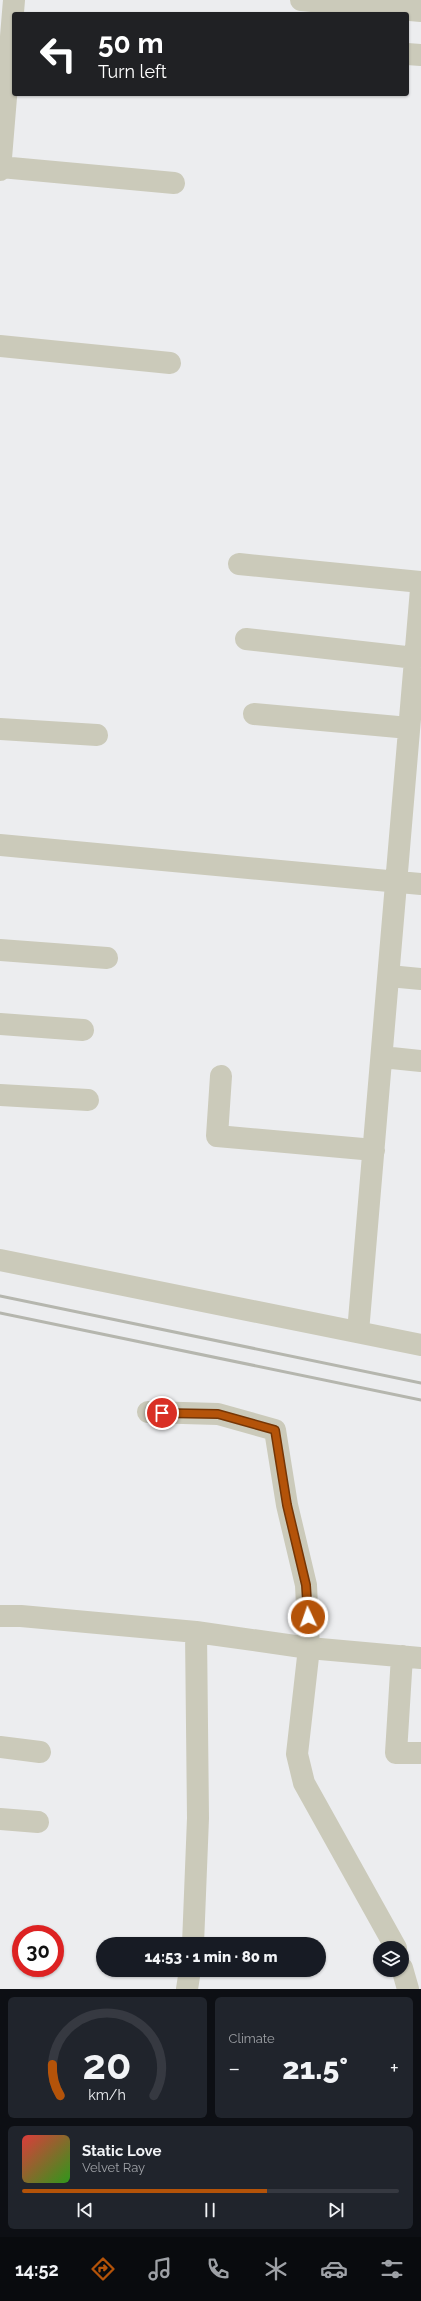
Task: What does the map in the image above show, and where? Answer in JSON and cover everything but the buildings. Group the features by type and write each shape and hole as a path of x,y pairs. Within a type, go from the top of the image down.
{"street":[{"path":"301,0 421,11"},
{"path":"0,170 10,13"},
{"path":"409,54 421,55"},
{"path":"0,167 174,183"},
{"path":"0,346 170,363"},
{"path":"239,564 421,582"},
{"path":"358,1332 397,882 414,763 409,728 421,589"},
{"path":"246,639 415,658"},
{"path":"254,714 409,728"},
{"path":"0,729 97,735"},
{"path":"0,845 421,884"},
{"path":"0,950 107,958"},
{"path":"389,976 421,979"},
{"path":"0,1024 83,1030"},
{"path":"382,1057 421,1061"},
{"path":"221,1076 217,1136 374,1150"},
{"path":"0,1095 88,1100"},
{"path":"0,1260 421,1345"},
{"path":"148,1412 218,1414 275,1430 287,1505 306,1585 309,1648 297,1754 304,1783 392,1941"},
{"path":"0,1616 21,1616 196,1632 309,1648 412,1657 396,1753 421,1753"},
{"path":"193,1937 198,1818 196,1632"},
{"path":"0,1747 40,1752"},
{"path":"0,1819 38,1822"},
{"path":"187,1989 189,1977"},
{"path":"405,1977 408,1989"}],"railway":[{"path":"0,1296 421,1383"},
{"path":"0,1313 421,1400"}],"route":[{"path":"162,1413 218,1414 275,1430 287,1505 306,1585 308,1617"}]}
